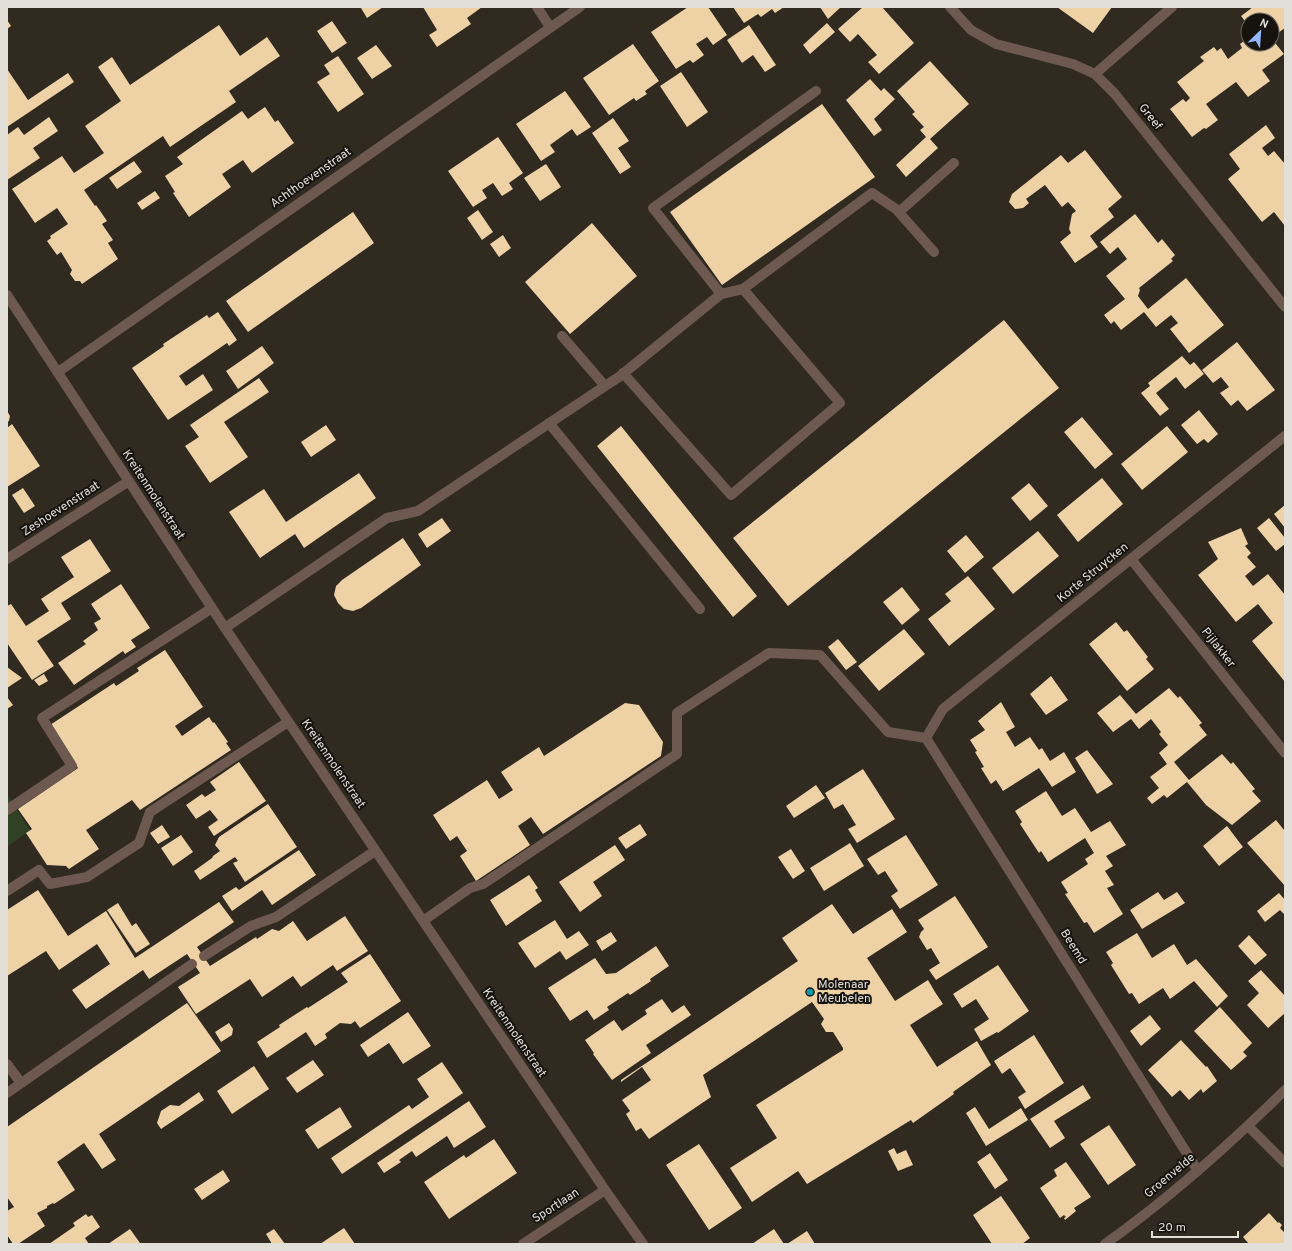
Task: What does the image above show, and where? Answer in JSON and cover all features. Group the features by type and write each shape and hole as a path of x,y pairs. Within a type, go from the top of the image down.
{"street":[{"path":"537,7 550,27"},
{"name":"Achthoevenstraat","path":"58,372 580,7"},
{"name":"Greef","path":"950,7 970,30 996,44 1073,64 1095,74 1115,94 1285,307"},
{"path":"1095,74 1172,7"},
{"path":"720,294 653,208 816,91"},
{"path":"899,212 954,163"},
{"path":"225,628 387,518 418,511 605,386 720,294 743,289 872,193 896,209 934,252"},
{"path":"623,373 731,495 840,403 743,289"},
{"name":"Kreitenmolenstraat","path":"7,295 225,628 643,1244"},
{"path":"562,336 605,386"},
{"path":"549,423 700,609"},
{"name":"Korte Struycken","path":"926,738 943,709 1285,436"},
{"name":"Zeshoevenstraat","path":"7,559 129,481"},
{"name":"Pijlakker","path":"1131,559 1285,753"},
{"path":"7,810 72,766 42,718 212,608"},
{"path":"423,921 470,888 483,884 677,754 677,713 769,653 820,655 888,732 926,738"},
{"path":"7,891 39,870 50,884 87,877 139,843 150,812 288,722"},
{"name":"Beemd","path":"926,738 1198,1171"},
{"path":"204,956 251,926 276,917 375,851"},
{"path":"7,1093 192,964"},
{"path":"7,1064 21,1083"},
{"name":"Groenvelde","path":"1106,1244 1198,1171 1285,1090"},
{"path":"1248,1126 1285,1163"},
{"name":"Sportlaan","path":"523,1244 605,1190"}],"green space":[{"path":"7,794 30,830 7,847"}],"building":[{"path":"383,7 367,18 361,8"},
{"path":"423,7 482,7 467,18 471,24 437,47 429,35 437,30"},
{"path":"688,7 708,7 727,35 713,45 707,37 696,44 704,55 693,63 690,60 676,69 651,32"},
{"path":"733,7 784,7 775,13 772,9 761,17 758,14 744,23"},
{"path":"820,7 841,7 828,19"},
{"path":"863,7 882,7 914,43 879,74 868,62 877,55 858,34 850,42 838,29"},
{"path":"1057,7 1112,7 1093,33"},
{"path":"1253,7 1285,7 1285,28 1280,31 1280,12 1246,12"},
{"path":"7,20 11,26 7,29"},
{"path":"332,21 347,43 332,53 317,31"},
{"path":"827,23 835,32 810,54 803,45"},
{"path":"219,25 240,56 267,37 280,56 229,91 236,102 170,147 163,136 84,190 107,221 102,224 113,240 108,243 118,259 82,284 80,281 75,281 70,274 72,270 61,252 57,255 47,241 51,238 50,236 68,224 57,208 35,223 12,189 62,156 74,173 104,153 85,126 121,101 98,67 112,57 130,85"},
{"path":"749,25 776,65 765,72 753,55 742,63 727,40"},
{"path":"633,44 659,81 645,91 647,94 636,101 634,98 609,115 583,78"},
{"path":"376,45 392,66 372,79 357,58"},
{"path":"1214,47 1217,51 1221,48 1228,59 1240,50 1240,52 1280,52 1280,49 1284,54 1262,70 1270,81 1248,97 1236,82 1206,104 1218,120 1192,137 1170,109 1183,99 1186,102 1190,98 1177,82 1204,61 1200,57"},
{"path":"338,56 364,94 338,112 317,82 330,74 324,65"},
{"path":"930,61 969,104 930,139 938,148 906,177 896,165 926,137 920,130 924,127 912,114 915,112 897,91"},
{"path":"7,69 28,100 68,73 74,82 7,127"},
{"path":"681,72 708,112 687,127 660,86"},
{"path":"870,79 881,91 884,88 895,99 874,119 882,130 874,136 846,100"},
{"path":"565,91 591,127 577,136 572,129 550,145 555,152 541,161 516,124"},
{"path":"822,104 875,177 722,285 670,212"},
{"path":"265,107 275,122 278,120 294,143 252,173 243,160 222,174 231,187 189,217 173,193 175,192 165,176 183,164 177,157 242,111 248,119"},
{"path":"49,117 58,131 33,148 40,158 7,180 7,135 18,127 24,135"},
{"path":"613,118 629,141 618,148 631,167 620,174 592,133"},
{"path":"1266,125 1275,138 1262,148 1268,156 1274,151 1285,164 1285,226 1274,212 1262,222 1228,179 1240,169 1229,154"},
{"path":"498,137 523,173 509,183 513,189 502,196 493,183 482,190 487,198 473,207 448,171"},
{"path":"1085,150 1122,197 1108,209 1114,217 1090,236 1098,247 1075,263 1060,242 1071,233 1069,229 1072,214 1076,211 1068,202 1062,207 1045,185 1026,199 1029,203 1023,208 1015,209 1009,202 1012,194 1061,155 1068,163"},
{"path":"134,161 142,172 117,189 109,178"},
{"path":"546,164 561,187 540,201 524,178"},
{"path":"155,191 160,198 142,210 137,203"},
{"path":"478,210 493,232 482,240 467,218"},
{"path":"353,212 374,243 248,332 226,301"},
{"path":"1135,214 1158,243 1162,239 1175,255 1171,259 1173,261 1139,288 1140,290 1138,296 1148,309 1186,278 1224,325 1189,353 1170,329 1178,323 1171,315 1156,327 1144,312 1121,330 1114,321 1111,324 1104,315 1125,299 1106,276 1127,259 1118,247 1110,254 1100,242"},
{"path":"592,223 637,276 570,334 525,282"},
{"path":"503,235 511,248 499,257 490,244"},
{"path":"218,312 237,340 229,346 227,343 179,376 186,386 203,374 213,390 168,420 132,368 164,346 163,344 207,315 209,318"},
{"path":"1004,320 1059,388 788,606 733,538"},
{"path":"1237,342 1275,390 1247,411 1238,400 1231,406 1220,393 1229,387 1221,377 1213,383 1202,370"},
{"path":"262,346 274,363 238,389 226,371"},
{"path":"1182,356 1190,365 1194,362 1204,374 1185,389 1176,377 1156,393 1169,409 1160,416 1141,393 1150,386 1148,383"},
{"path":"259,378 269,392 224,422 248,457 210,483 185,446 199,437 190,425"},
{"path":"1199,410 1218,434 1208,443 1204,439 1197,444 1181,425"},
{"path":"7,411 10,416 9,421 7,422"},
{"path":"1082,417 1113,454 1095,469 1064,432"},
{"path":"12,424 40,466 7,487 7,428"},
{"path":"326,425 336,440 311,457 301,442"},
{"path":"621,426 757,596 733,617 597,446"},
{"path":"1167,426 1188,452 1142,490 1121,464"},
{"path":"359,473 376,498 304,548 295,534 260,558 229,512 264,489 286,522"},
{"path":"1102,478 1123,504 1078,542 1057,515"},
{"path":"1029,483 1048,506 1030,521 1011,498"},
{"path":"23,488 35,506 24,513 12,495"},
{"path":"1285,505 1285,528 1274,514"},
{"path":"442,518 451,531 427,548 418,534"},
{"path":"1269,518 1285,538 1285,544 1276,551 1257,528"},
{"path":"1241,528 1248,544 1245,546 1251,553 1247,557 1256,567 1245,576 1253,586 1268,574 1285,595 1285,682 1252,641 1273,623 1258,604 1236,622 1198,575 1218,559 1208,542"},
{"path":"1038,531 1059,556 1013,594 992,568"},
{"path":"966,535 984,557 965,573 947,551"},
{"path":"403,538 421,565 361,608 353,611 344,609 338,603 334,595 336,586 342,580"},
{"path":"90,539 111,571 61,603 71,619 37,641 54,666 32,680 7,643 7,606 11,604 26,626 49,611 41,599 74,577 61,557"},
{"path":"968,576 995,609 949,646 928,619 951,601 945,594"},
{"path":"121,584 150,628 131,640 136,647 125,654 123,651 74,685 58,663 86,644 83,641 98,630 94,623 101,619 91,604"},
{"path":"902,587 920,610 902,625 883,602"},
{"path":"1116,622 1124,632 1127,630 1148,657 1146,659 1154,669 1127,691 1089,644"},
{"path":"904,629 925,654 879,691 858,666"},
{"path":"838,639 857,662 846,670 828,647"},
{"path":"165,650 203,707 175,726 182,736 209,717 228,742 226,743 231,750 140,810 132,800 86,830 99,849 69,869 66,866 47,865 26,833 32,829 18,809 78,768 50,725 114,683 116,686 139,671 137,668"},
{"path":"7,667 22,678 7,688"},
{"path":"44,674 48,681 39,686 34,680"},
{"path":"1051,676 1068,700 1046,715 1030,694"},
{"path":"1169,688 1178,698 1180,696 1202,723 1199,725 1207,735 1174,762 1189,780 1222,754 1231,764 1233,762 1255,789 1252,791 1261,801 1232,825 1206,805 1187,782 1167,798 1164,795 1152,804 1147,798 1159,788 1150,777 1167,764 1159,753 1168,745 1159,734 1161,732 1151,719 1139,729 1131,719 1113,732 1097,713 1120,695 1136,714"},
{"path":"7,697 13,705 7,709"},
{"path":"1001,702 1015,727 1006,732 1015,747 1030,737 1039,750 1042,748 1050,761 1064,752 1076,772 1052,787 1039,768 1003,791 996,780 991,784 981,768 984,767 970,740 985,730 978,721"},
{"path":"625,703 639,705 663,742 661,756 543,834 531,817 518,826 530,845 476,881 460,856 467,851 457,836 450,841 433,815 487,780 499,799 513,790 501,772 539,747 544,756"},
{"path":"1087,750 1113,784 1097,794 1075,758"},
{"path":"239,762 266,801 214,836 208,827 218,820 210,810 196,819 186,805 202,794 205,797 216,790 210,782"},
{"path":"863,769 895,819 857,843 848,829 856,825 843,804 834,809 825,793"},
{"path":"816,785 825,798 794,818 786,806"},
{"path":"1046,791 1062,816 1075,808 1091,832 1110,821 1126,845 1106,856 1113,866 1105,871 1114,885 1107,888 1123,914 1094,933 1087,922 1084,923 1065,894 1068,893 1061,882 1088,864 1085,859 1094,853 1085,838 1048,862 1041,851 1039,853 1020,824 1022,822 1015,811"},
{"path":"268,804 297,847 245,882 233,863 238,861 235,857 200,880 194,871 220,851 215,845 219,837"},
{"path":"1276,820 1284,830 1285,829 1285,886 1247,843"},
{"path":"640,824 647,835 626,849 618,838"},
{"path":"162,825 170,837 158,844 150,833"},
{"path":"1227,826 1243,847 1219,866 1203,846"},
{"path":"181,835 193,852 173,866 161,848"},
{"path":"906,835 938,885 900,909 891,896 898,891 885,871 878,875 867,859"},
{"path":"850,843 864,866 824,891 810,868"},
{"path":"615,845 625,860 593,882 602,896 580,912 559,882"},
{"path":"791,849 805,871 793,879 778,857"},
{"path":"299,850 316,875 272,905 262,890 232,911 222,896 236,887 239,890"},
{"path":"529,875 538,888 535,890 542,901 506,926 490,900"},
{"path":"38,890 68,936 106,911 135,958 219,902 234,922 197,947 210,966 256,937 257,939 272,929 279,931 293,921 307,941 345,916 368,951 337,971 333,965 301,987 293,976 262,997 250,979 196,1014 178,987 200,973 187,954 149,979 143,970 86,1009 72,990 110,964 97,944 59,970 46,951 7,976 7,910"},
{"path":"1158,892 1164,900 1177,892 1185,903 1142,929 1130,910"},
{"path":"1279,893 1285,900 1285,915 1280,910 1265,922 1257,911"},
{"path":"955,896 988,947 936,980 929,970 940,963 931,948 927,950 919,937 924,929 918,920"},
{"path":"118,903 132,926 136,923 150,944 136,953 107,910"},
{"path":"832,904 853,934 892,909 907,932 867,958 895,1001 928,980 943,1004 910,1025 937,1067 977,1041 991,1065 913,1123 911,1120 807,1184 798,1171 752,1202 730,1168 777,1138 756,1105 843,1050 833,1032 826,1032 821,1024 824,1019 812,1002 703,1075 711,1097 649,1139 641,1128 636,1131 626,1114 630,1111 622,1100 651,1080 642,1067 621,1082 621,1080 798,961 782,938"},
{"path":"555,920 567,939 579,931 589,945 566,960 560,951 535,968 518,943"},
{"path":"611,932 617,941 602,951 596,941"},
{"path":"1137,933 1152,958 1174,944 1187,965 1196,959 1228,996 1217,1007 1194,981 1170,999 1163,988 1139,1004 1132,993 1129,994 1111,965 1113,963 1106,952"},
{"path":"1249,935 1267,955 1255,965 1238,946"},
{"path":"656,946 669,966 650,979 651,981 630,995 628,993 607,1007 609,1010 594,1020 587,1010 570,1021 548,988 595,958 606,974 616,973"},
{"path":"370,954 401,1001 360,1028 355,1021 351,1024 340,1023 325,1034 327,1038 315,1046 306,1032 267,1058 257,1042 280,1027 279,1025 348,982 341,973"},
{"path":"998,965 1029,1011 998,1033 997,1032 981,1041 974,1029 989,1019 976,999 962,1008 953,994"},
{"path":"1261,970 1285,996 1285,1013 1268,1028 1247,1005 1259,993 1248,981"},
{"path":"662,999 672,1013 684,1005 691,1015 646,1045 651,1053 612,1080 593,1054 594,1053 585,1040 614,1020 622,1031 647,1014 645,1010"},
{"path":"187,1003 221,1051 99,1134 116,1160 102,1169 84,1143 57,1162 75,1190 37,1213 45,1226 18,1244 13,1244 7,1235 7,1211 14,1207 7,1197 7,1127"},
{"path":"1220,1007 1252,1043 1243,1052 1247,1056 1231,1070 1194,1031"},
{"path":"408,1012 431,1046 403,1064 389,1043 368,1057 360,1045"},
{"path":"1150,1015 1161,1029 1141,1046 1130,1031"},
{"path":"229,1023 233,1029 232,1035 221,1042 215,1032"},
{"path":"1034,1035 1064,1083 1025,1109 1018,1097 1026,1092 1010,1068 1002,1074 994,1061"},
{"path":"1181,1040 1206,1067 1207,1066 1217,1081 1203,1093 1201,1089 1189,1100 1180,1090 1172,1097 1148,1070"},
{"path":"313,1060 324,1075 297,1093 286,1078"},
{"path":"442,1062 463,1093 342,1174 331,1158 409,1105 412,1109 429,1097 417,1079"},
{"path":"254,1066 269,1089 232,1114 217,1091"},
{"path":"1083,1085 1091,1098 1054,1121 1065,1138 1050,1148 1030,1119"},
{"path":"199,1092 204,1100 161,1129 157,1123 161,1111 170,1105 179,1106"},
{"path":"469,1101 486,1127 454,1148 447,1136 416,1157 412,1151 399,1160 401,1162 384,1173 377,1163"},
{"path":"340,1107 352,1127 318,1149 305,1130"},
{"path":"975,1107 989,1129 1021,1108 1028,1120 986,1146 966,1113"},
{"path":"1109,1125 1136,1165 1108,1185 1080,1144"},
{"path":"494,1139 517,1173 449,1219 424,1182 464,1155 466,1158"},
{"path":"699,1144 742,1208 709,1230 666,1165"},
{"path":"894,1148 897,1154 906,1150 913,1165 898,1171 888,1151"},
{"path":"990,1153 1008,1180 995,1189 977,1162"},
{"path":"1066,1162 1091,1197 1074,1208 1076,1211 1065,1220 1064,1218 1066,1217 1064,1215 1060,1218 1040,1188 1057,1176 1054,1170"},
{"path":"223,1170 230,1181 202,1200 194,1189"},
{"path":"1001,1196 1030,1238 1022,1244 992,1244 973,1215"},
{"path":"1269,1213 1278,1223 1279,1222 1282,1225 1280,1228 1285,1233 1285,1244 1249,1244 1243,1237"},
{"path":"86,1214 88,1217 92,1215 100,1227 85,1238 89,1244 49,1244 75,1226 73,1223"},
{"path":"344,1228 355,1244 320,1244"},
{"path":"130,1229 140,1243 139,1244 108,1244"},
{"path":"274,1229 285,1244 272,1244 266,1234"},
{"path":"774,1229 784,1244 752,1244"},
{"path":"807,1231 815,1244 787,1244"}],"place":[{"name":"Molenaar Meubelen","path":"810,992"}]}
